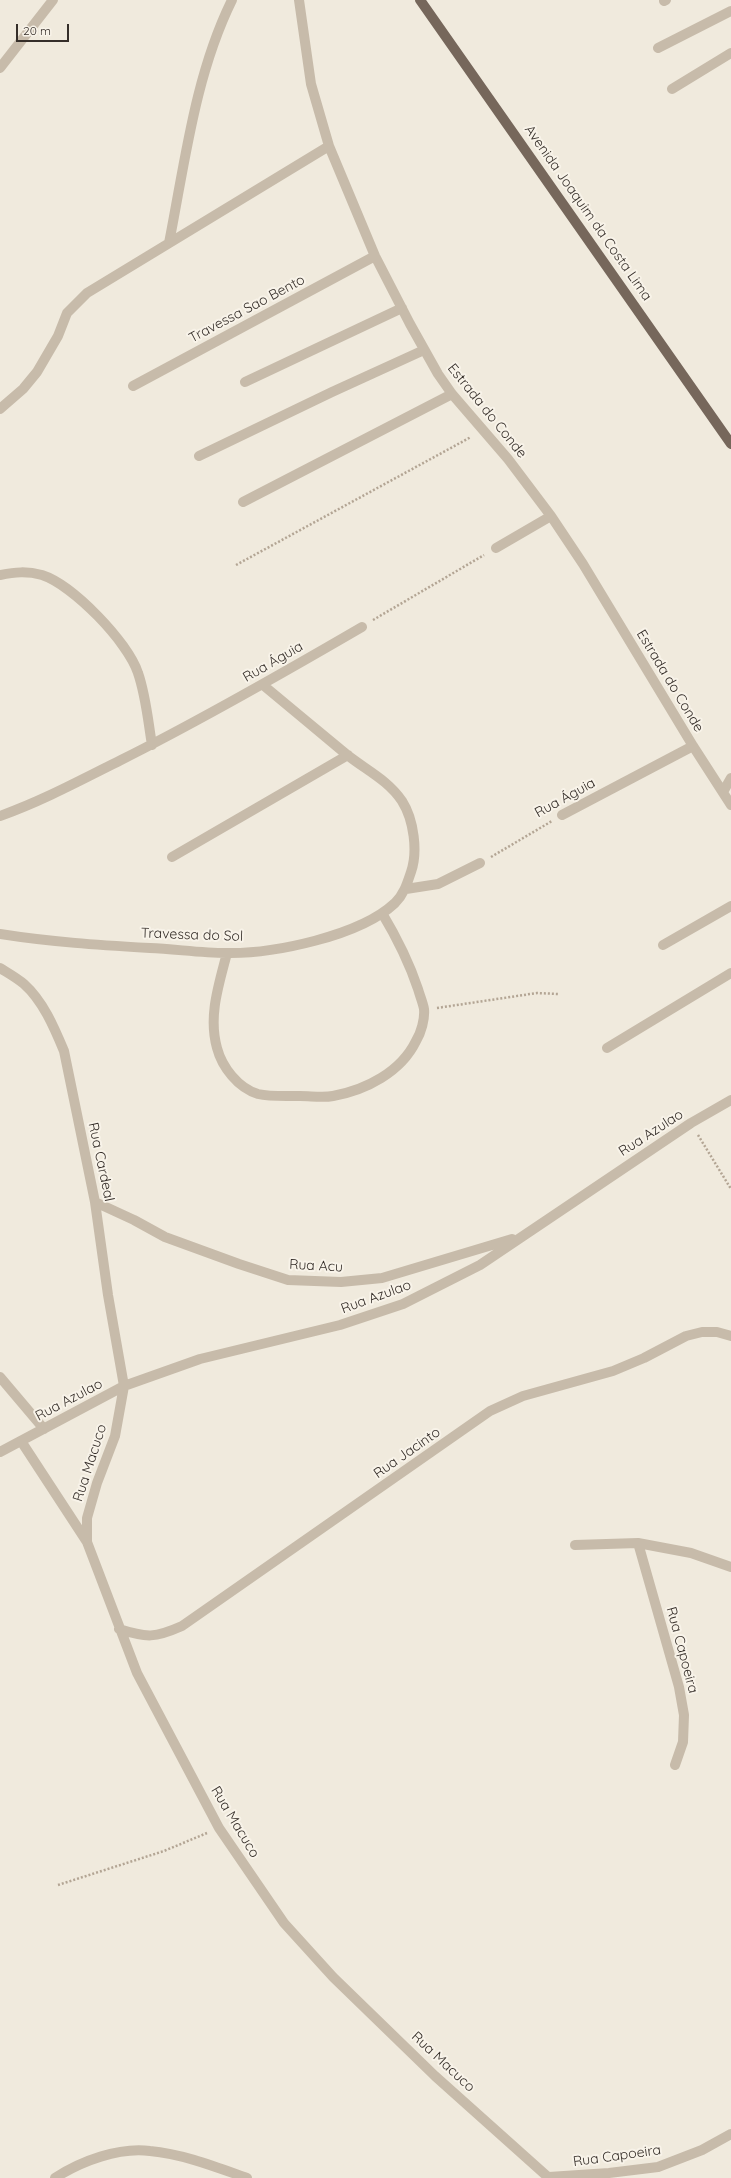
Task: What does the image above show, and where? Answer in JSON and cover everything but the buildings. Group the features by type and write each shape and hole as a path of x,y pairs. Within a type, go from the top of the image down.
{"main road":[{"name":"Avenida Joaquim da Costa Lima","path":"420,0 731,444"}],"street":[{"path":"0,68 52,0"},
{"path":"169,243 195,109 221,23 232,0"},
{"name":"Estrada do Conde","path":"299,0 311,84 329,146 376,256 424,350 452,394 484,430 551,516 587,571 693,746 731,805"},
{"path":"658,48 731,11"},
{"path":"672,89 731,53"},
{"path":"0,409 23,389 37,372 58,336 67,313 87,293 329,146"},
{"name":"Travessa Sao Bento","path":"133,386 376,256"},
{"path":"245,382 402,308"},
{"path":"199,456 332,392 424,350"},
{"path":"243,502 452,394"},
{"path":"496,548 551,516"},
{"path":"0,576 19,571 42,576 61,585 77,597 110,630 128,652 138,672 152,745"},
{"name":"Rua Águia","path":"0,816 64,789 152,745 263,685 362,626"},
{"name":"Travessa do Sol","path":"0,934 46,942 227,953 305,944 347,930 382,913 395,902 406,889 415,861 412,828 403,803 393,789 376,774 348,755 263,685"},
{"name":"Rua Águia","path":"562,815 693,746"},
{"path":"172,857 348,755"},
{"path":"724,792 731,778"},
{"path":"406,889 438,884 480,863"},
{"path":"663,945 731,906"},
{"path":"227,953 216,995 214,1028 217,1048 226,1068 240,1084 258,1094 282,1096 332,1096 362,1088 390,1073 411,1051 421,1033 424,1010 412,973 399,942 382,913"},
{"name":"Rua Cardeal","path":"0,968 23,983 40,1002 54,1027 64,1051 95,1202 108,1295 124,1386"},
{"path":"607,1048 731,973"},
{"name":"Rua Azulao","path":"0,1452 124,1386 200,1359 340,1325 403,1304 480,1265 691,1123 731,1100"},
{"name":"Rua Acu","path":"95,1202 134,1220 165,1237 288,1280 341,1282 382,1278 521,1236"},
{"name":"Rua Jacinto","path":"120,1629 144,1637 166,1634 182,1626 490,1411 523,1396 613,1371 644,1358 686,1336 702,1332 717,1332 731,1336"},
{"path":"0,1377 44,1429"},
{"name":"Rua Macuco","path":"124,1386 115,1436 97,1482 87,1518 87,1542 137,1673 219,1828 284,1923 333,1977 435,2076 549,2177"},
{"path":"21,1441 87,1542"},
{"path":"575,1545 638,1543 691,1553 731,1567"},
{"name":"Rua Capoeira","path":"638,1543 679,1687 684,1715 683,1742 675,1765"},
{"name":"Rua Capoeira","path":"549,2177 609,2173 658,2167 702,2150 731,2134"},
{"path":"55,2178 65,2171 99,2158 126,2152 150,2150 196,2160 247,2178"}],"path":[{"path":"236,565 484,430"},
{"path":"362,626 496,548"},
{"name":"Rua Águia","path":"480,863 562,815"},
{"path":"424,1010 537,993 558,994"},
{"path":"691,1123 731,1189"},
{"path":"58,1885 164,1852 219,1828"}]}
